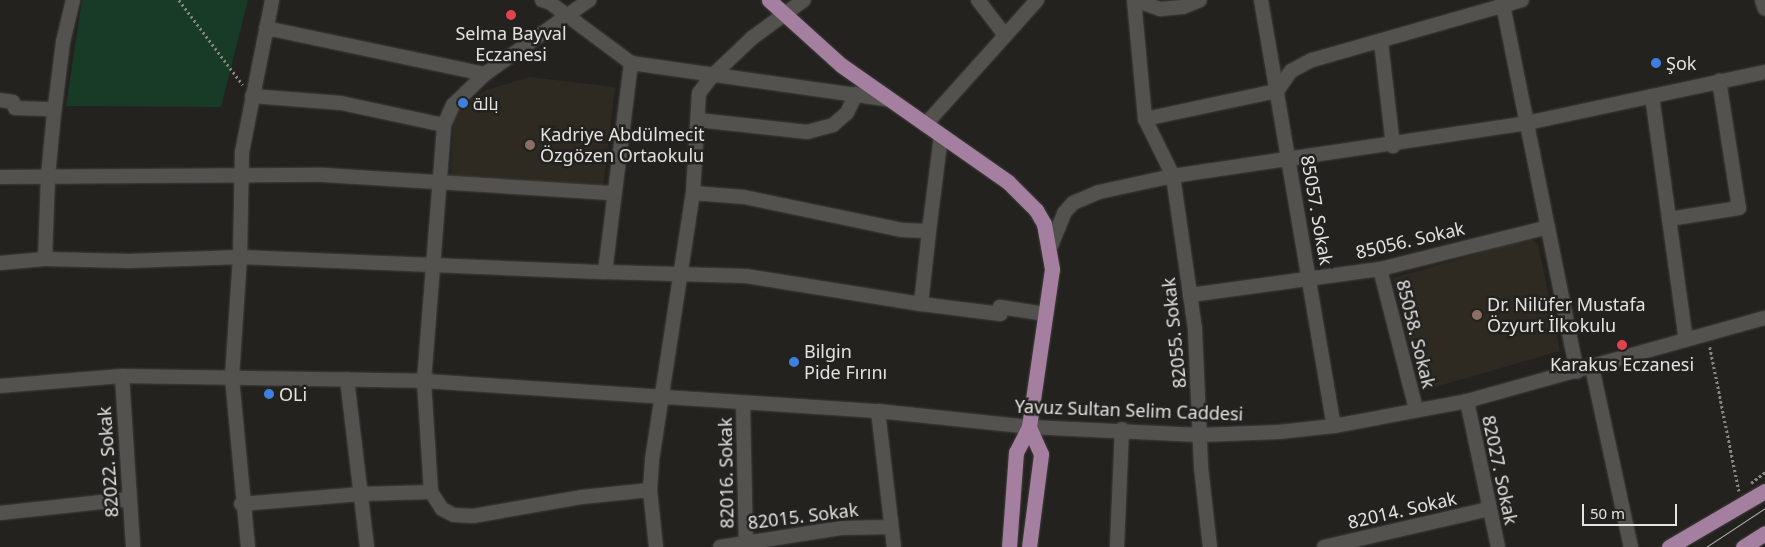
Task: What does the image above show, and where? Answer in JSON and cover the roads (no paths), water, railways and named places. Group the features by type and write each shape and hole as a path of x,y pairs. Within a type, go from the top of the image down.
{"main road":[{"path":"769,0 841,66 1008,182 1026,199 1044,224 1051,246 1052,269 1029,427 1016,452 1009,547"},
{"path":"1029,427 1042,454 1029,547"},
{"path":"1669,547 1741,507 1765,491"},
{"path":"1743,547 1765,533"}],"street":[{"path":"46,259 48,176 54,114 73,0"},
{"path":"248,547 241,504 232,377 240,257 242,152 272,0"},
{"path":"542,0 631,63 890,100"},
{"path":"589,0 485,74 453,105 444,125 424,381 432,492 442,509 454,515 473,516 582,497 650,490"},
{"path":"656,547 650,490 660,396 693,193 699,93 714,74 784,14 804,0"},
{"path":"978,0 1004,34"},
{"path":"925,125 1004,34 1037,0"},
{"path":"1200,0 1183,7 1160,9 1135,0 1145,119 1277,91 1291,71 1312,60 1381,42 1503,3 1522,0"},
{"name":"85057. Sokak","path":"1261,0 1334,426"},
{"path":"1762,0 1765,9"},
{"path":"1503,3 1576,371"},
{"path":"266,28 485,74"},
{"path":"1381,42 1393,146"},
{"path":"605,272 613,193 631,63"},
{"path":"1051,246 1064,213 1073,203 1099,192 1173,176 1393,146 1528,123 1765,72"},
{"path":"1669,219 1738,208 1719,81"},
{"path":"698,120 807,132 833,125 847,113 856,94"},
{"path":"252,96 341,103 444,125"},
{"path":"1652,96 1686,340"},
{"path":"0,100 13,102 15,108 52,109 54,114"},
{"name":"82055. Sokak","path":"1145,119 1173,176 1190,295 1210,547"},
{"path":"921,304 941,136"},
{"path":"0,176 242,178 324,175 613,193"},
{"path":"693,193 744,197 902,230 929,230"},
{"name":"85056. Sokak","path":"1190,295 1380,269 1548,227"},
{"path":"0,263 46,259 129,261 240,257 434,263 678,276 746,276 921,304 1000,314 1000,307 1046,314"},
{"name":"85058. Sokak","path":"1380,269 1416,409"},
{"name":"Yavuz Sultan Selim Caddesi","path":"0,386 122,376 424,381 878,411 1029,427 1122,429 1200,435 1334,426 1416,409 1467,401 1765,318"},
{"path":"1592,367 1631,547"},
{"name":"82022. Sokak","path":"122,376 133,547"},
{"path":"347,379 367,547"},
{"name":"82027. Sokak","path":"1467,401 1488,509 1498,547"},
{"name":"82016. Sokak","path":"742,403 746,541"},
{"path":"878,411 894,547"},
{"path":"1117,547 1122,429"},
{"path":"241,504 361,494 432,492"},
{"path":"0,513 129,499"},
{"name":"82014. Sokak","path":"1324,547 1488,509"},
{"name":"82015. Sokak","path":"720,547 746,541 841,528 891,527"}],"tram line":[{"path":"1706,547 1765,508"}],"place":[{"name":"Selma Bayval Eczanesi","path":"511,15"},
{"name":"Şok","path":"1656,63"},
{"name":"بالة","path":"463,103"},
{"name":"Kadriye Abdülmecit Özgözen Ortaokulu","path":"530,145"},
{"name":"Dr. Nilüfer Mustafa Özyurt İlkokulu","path":"1477,315"},
{"name":"Karakus Eczanesi","path":"1622,345"},
{"name":"Bilgin Pide Fırını","path":"794,362"},
{"name":"OLi","path":"269,394"}]}
